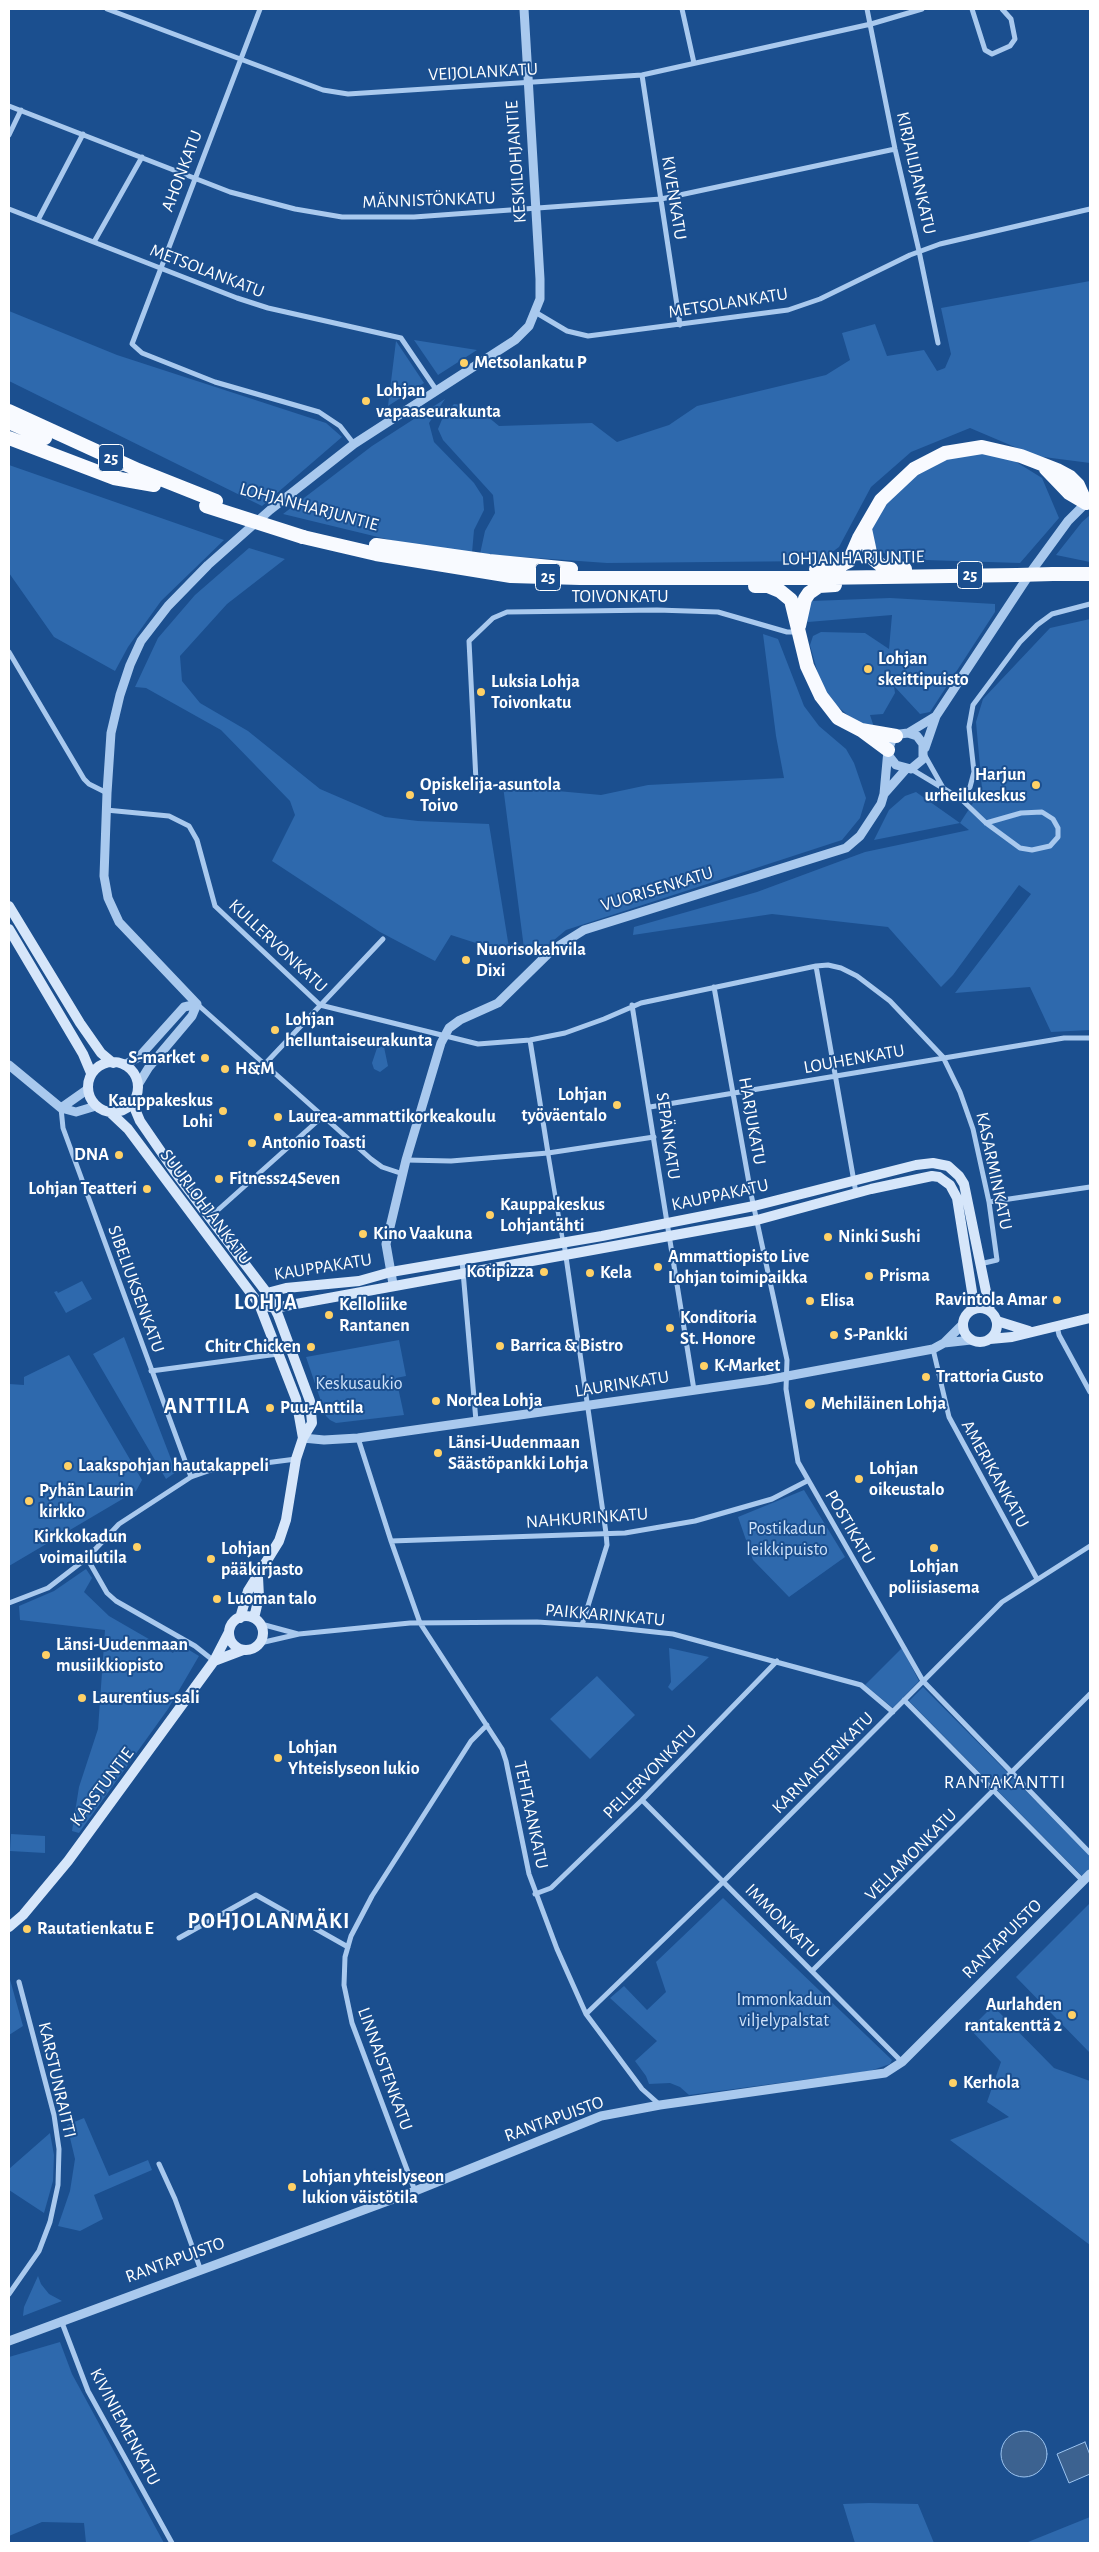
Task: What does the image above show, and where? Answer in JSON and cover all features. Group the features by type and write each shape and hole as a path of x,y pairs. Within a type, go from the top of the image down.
{"highway":[{"name":"LOHJANHARJUNTIE","path":"9,411 211,503"},
{"name":"LOHJANHARJUNTIE","path":"9,422 154,485 376,554 481,573 616,578 1090,574"},
{"path":"9,438 114,478 154,485"},
{"path":"792,578 814,569 835,568 849,561 872,511 896,484 914,468 945,452 982,447 1013,454 1042,465 1069,493 1088,501"},
{"path":"865,529 871,558 882,566 900,567 923,575"},
{"path":"798,632 805,599 809,593 819,586 846,584 864,577"},
{"path":"706,578 723,586 768,586 780,590 791,600 807,666 821,696 838,718 861,730 889,753"},
{"path":"861,730 902,734"}],"main road":[{"path":"9,906 80,1024 101,1053 113,1063"},
{"path":"9,929 83,1054 91,1073 88,1089 96,1106 111,1113 132,1102 138,1085 134,1074 124,1065 113,1063 100,1066 91,1073"},
{"name":"SUURLOHJANKATU","path":"132,1102 145,1130 208,1218 267,1292 310,1401 312,1423 302,1438"},
{"name":"SUURLOHJANKATU","path":"111,1113 128,1129 259,1304 296,1400 302,1438"},
{"name":"KAUPPAKATU","path":"971,1310 973,1298 957,1198 950,1185 939,1177 932,1176 757,1220 394,1284 274,1308 259,1304 267,1292 359,1281 391,1272 564,1243 754,1206 853,1180 916,1165 933,1163 948,1166 959,1176 967,1193 990,1311"},
{"path":"990,1339 996,1331 997,1322 990,1311 981,1308 971,1310 963,1324 965,1333 971,1340 981,1342 1090,1318"},
{"path":"997,1322 1030,1331"},
{"path":"243,1650 235,1645 229,1632 232,1623 240,1618 248,1591 279,1541 286,1520 296,1459 302,1438"},
{"path":"214,1661 243,1650 252,1649 260,1643 263,1634 257,1621 258,1577"},
{"path":"240,1618 257,1621"},
{"name":"KARSTUNTIE","path":"9,1927 23,1915 68,1861 214,1661 229,1632"}],"street":[{"name":"VEIJOLANKATU","path":"107,9 323,90 348,94 527,84 642,75 871,24 922,9"},
{"name":"AHONKATU","path":"260,9 132,344 142,353 215,382 319,412 340,426 354,444"},
{"name":"KESKILOHJANTIE","path":"197,1004 119,922 108,898 104,876 107,793 111,733 120,694 130,664 141,641 168,606 208,565 250,528 354,444 515,340 529,326 540,299 540,279 524,9"},
{"path":"682,9 694,63"},
{"name":"KIRJAILIJANKATU","path":"868,9 895,149 920,251 938,343"},
{"path":"972,9 985,50 992,54 1010,46 1015,39 1011,19 1002,9"},
{"name":"KIVENKATU","path":"642,75 680,325"},
{"name":"MÄNNISTÖNKATU","path":"9,106 142,156 230,192 295,209 342,217 414,218 660,199 895,149"},
{"path":"9,135 21,110"},
{"path":"38,220 84,134"},
{"path":"94,242 142,156"},
{"name":"METSOLANKATU","path":"9,209 268,308 401,338 437,391"},
{"name":"METSOLANKATU","path":"535,312 568,331 588,336 788,310 820,299 920,251 940,244 1090,209"},
{"path":"908,769 920,763 936,716 1033,568 1068,521 1088,501"},
{"path":"961,800 970,787 974,772 970,727 973,705 1020,642 1037,625 1052,614 1090,604"},
{"name":"TOIVONKATU","path":"476,781 469,641 493,618 507,612 657,610 718,612 787,632 798,632"},
{"path":"9,652 84,779 89,784 107,793"},
{"path":"936,716 892,740 889,753 896,765 942,786 961,800 986,823 1020,848 1032,850 1050,846 1058,837 1058,828 1053,819 1042,812 1021,813 986,823"},
{"path":"902,734 921,739 924,751 942,786"},
{"name":"VUORISENKATU","path":"884,794 889,753"},
{"name":"VUORISENKATU","path":"444,1036 460,1020 498,1003 552,950 584,930 846,848 869,825 884,794 908,769"},
{"name":"KULLERVONKATU","path":"106,810 169,816 188,826 197,840 215,906 320,1005 478,1044 530,1040 565,1033 604,1019 632,1005 714,987"},
{"path":"264,1065 383,939"},
{"name":"KASARMINKATU","path":"714,987 828,965 841,968 873,986 910,1020 943,1058 960,1092 973,1129 989,1202 997,1260 980,1264"},
{"path":"816,966 856,1194"},
{"name":"HARJUKATU","path":"714,987 754,1206 787,1360 785,1376"},
{"path":"124,1065 139,1057 184,1008 197,1004"},
{"path":"197,1004 322,1118 382,1168 403,1174"},
{"path":"138,1085 149,1067 192,1016 197,1004"},
{"name":"SEPÄNKATU","path":"632,1005 650,1107 694,1390"},
{"path":"394,1284 386,1244 406,1160 444,1036"},
{"name":"LOUHENKATU","path":"650,1107 1064,1038 1090,1038"},
{"path":"530,1040 564,1243 606,1533 607,1545 582,1624"},
{"path":"9,1065 62,1108 76,1112 96,1106"},
{"path":"62,1108 88,1089"},
{"name":"SIBELIUKSENKATU","path":"62,1108 63,1128 190,1477"},
{"path":"208,1218 322,1118"},
{"path":"406,1160 451,1161 548,1153 654,1137"},
{"path":"989,1202 1090,1187"},
{"path":"462,1260 476,1422"},
{"name":"LAURINKATU","path":"302,1438 324,1440 358,1438 785,1376 933,1349 944,1343 963,1324"},
{"path":"1057,1326 1059,1335 1090,1392"},
{"name":"LAURINKATU","path":"944,1343 971,1340"},
{"name":"AMERIKANKATU","path":"933,1349 949,1418 1037,1579"},
{"path":"151,1371 278,1354"},
{"name":"POSTIKATU","path":"785,1376 798,1462 807,1481 923,1681 1090,1853"},
{"name":"TEHTAANKATU","path":"358,1438 420,1623 488,1725 506,1761 528,1874 586,2014 642,2089 660,2105"},
{"path":"9,1603 48,1588 87,1558 119,1524 190,1477 211,1470 296,1459"},
{"name":"NAHKURINKATU","path":"391,1541 625,1533 695,1521 772,1499 807,1481"},
{"name":"KARNAISTENKATU","path":"586,2014 723,1882 1002,1602 1090,1546"},
{"path":"87,1558 107,1593 116,1601 195,1646 214,1661"},
{"name":"PAIKKARINKATU","path":"257,1621 299,1634"},
{"name":"PAIKKARINKATU","path":"260,1643 299,1634 420,1623 537,1622 582,1624 673,1634 861,1684 893,1712"},
{"name":"PELLERVONKATU","path":"535,1894 551,1888 642,1800 777,1661"},
{"name":"VELLAMONKATU","path":"813,1970 1090,1694"},
{"path":"904,1700 1083,1881"},
{"name":"LINNAISTENKATU","path":"415,2190 352,2023 344,1986 344,1967 351,1936 372,1896 471,1741 488,1725"},
{"name":"IMMONKATU","path":"642,1800 813,1970 902,2062"},
{"name":"RANTAPUISTO","path":"9,2341 200,2268 415,2190 602,2116 660,2105 885,2073 902,2062 1090,1874"},
{"path":"179,1938 256,1895 348,1947"},
{"name":"KARSTUNRAITTI","path":"9,2294 40,2251 50,2222 58,2185 59,2149 54,2116 20,1982"},
{"path":"159,2164 175,2200 200,2268"},
{"name":"KIVINIEMENKATU","path":"61,2320 88,2391 172,2543"}],"green space":[{"path":"1090,281 1090,463 1036,456 970,428 911,452 871,487 839,547 820,561 607,563 480,554 485,531 495,513 493,495 443,440 438,429 443,417 454,404 476,407 499,426 592,423 617,442 669,425 697,406 826,375 850,360 842,333 875,324 887,356 924,350 937,371 945,368 951,354 941,308"},
{"path":"9,311 117,355 326,423 342,437 262,506 9,381"},
{"path":"414,340 477,350 438,375"},
{"path":"396,341 424,383 388,406"},
{"path":"445,399 429,423 434,442 474,483 483,497 484,510 474,530 472,553 415,546 283,514 372,446"},
{"path":"982,451 1013,460 1042,478 1059,518 1020,563 894,559 877,549 871,537 871,523 883,503 908,480 940,460"},
{"path":"9,465 224,540 161,601 128,647 115,671 54,637 9,573"},
{"path":"1090,515 1090,562 1056,555 1082,522"},
{"path":"249,548 285,559 227,604 180,656 182,681 200,703 248,731 320,789 385,817 418,821 489,824 510,954 451,935 435,961 380,932 272,861 295,815 290,801 221,730 146,688 135,687 158,638 195,595"},
{"path":"890,598 995,604 995,612 930,712 920,714 894,686 895,693 883,714 870,715 874,727 859,725 835,704 821,685 810,645 813,636 821,632 865,633 889,649 892,615 808,622 805,619 809,604 812,601"},
{"path":"1090,619 1090,1030 1051,1032 1030,987 955,993 1031,894 1019,885 953,975 941,987 888,927 772,914 633,935 634,927 757,892 865,852 969,830 960,823 982,789 976,722 983,699 1050,628"},
{"path":"763,634 778,639 804,706 819,726 846,749 854,763 866,798 860,818 842,840 566,930 547,946 525,956 503,786 601,795 648,785 784,778 776,736"},
{"path":"916,792 960,823 874,840 889,810 905,796"},
{"path":"380,1046 384,1047 388,1066 380,1072 374,1069 372,1063 377,1048"},
{"path":"82,1281 92,1299 66,1313 54,1292 57,1291 58,1293"},
{"path":"124,1337 176,1472 166,1479 93,1354"},
{"name":"Keskusaukio","path":"399,1340 406,1376 396,1378 404,1415 336,1423 330,1420 326,1416 306,1357"},
{"path":"69,1355 142,1480 136,1491 9,1566 9,1384 24,1385 24,1377"},
{"name":"Postikadun leikkipuisto","path":"804,1490 845,1557 789,1597 753,1560 738,1517"},
{"path":"86,1569 92,1578 84,1592 109,1616 173,1653 179,1644 199,1656 168,1709 79,1833 72,1831 79,1787 98,1729 105,1630 20,1620 19,1606 54,1591"},
{"path":"669,1648 709,1657 672,1691 668,1687 671,1682"},
{"path":"902,1648 919,1681 893,1708 865,1685"},
{"path":"597,1676 635,1715 590,1759 550,1719"},
{"path":"923,1687 1090,1856 1090,1871 1083,1877 909,1701"},
{"path":"11,1834 45,1836 45,1853 10,1851"},
{"name":"Immonkadun viljelypalstat","path":"723,1898 892,2060 890,2064 870,2071 689,2095 680,2087 670,2083 649,2084 646,2076 635,2061 657,2041 610,1998 624,1986 647,2010 666,1992 656,1962"},
{"name":"Aurlahden rantakenttä 2","path":"1090,1903 1090,2053 1016,1977"},
{"path":"9,1976 23,2026 9,2035"},
{"path":"993,2006 1054,2068 1090,2081 1090,2245 950,2140 1009,2117 987,2102 1001,2062 970,2029"},
{"path":"84,2118 109,2176 148,2160 152,2170 94,2195 103,2219 80,2231 58,2226 70,2191 75,2159 67,2125"},
{"path":"50,2133 54,2155 53,2181 44,2213 9,2190 9,2169"},
{"path":"38,2276 41,2284 49,2294 62,2301 23,2316 24,2307"},
{"path":"60,2342 72,2374 164,2543 86,2543 84,2523 42,2522 9,2536 9,2357"},
{"path":"843,2504 918,2504 934,2543 855,2543"},
{"path":"1090,2517 1090,2543 1026,2543 1028,2542"}],"shaded area":[{"path":"1019,2431 1029,2431 1043,2441 1047,2454 1043,2467 1037,2473 1029,2477 1019,2477 1005,2467 1001,2459 1001,2449 1011,2435"},
{"path":"1085,2442 1090,2455 1090,2474 1069,2483 1057,2454"}],"place":[{"name":"Metsolankatu P","path":"464,363"},
{"name":"Lohjan vapaaseurakunta","path":"366,401"},
{"name":"Lohjan skeittipuisto","path":"868,669"},
{"name":"Luksia Lohja Toivonkatu","path":"481,692"},
{"name":"Harjun urheilukeskus","path":"1036,785"},
{"name":"Opiskelija-asuntola Toivo","path":"410,795"},
{"name":"Nuorisokahvila Dixi","path":"466,960"},
{"name":"Lohjan helluntaiseurakunta","path":"275,1030"},
{"name":"S-market","path":"205,1058"},
{"name":"H&M","path":"225,1069"},
{"name":"Lohjan työväentalo","path":"617,1105"},
{"name":"Kauppakeskus Lohi","path":"223,1111"},
{"name":"Laurea-ammattikorkeakoulu","path":"278,1117"},
{"name":"Antonio Toasti","path":"252,1143"},
{"name":"DNA","path":"119,1155"},
{"name":"Fitness24Seven","path":"219,1179"},
{"name":"Lohjan Teatteri","path":"147,1189"},
{"name":"Kauppakeskus Lohjantähti","path":"490,1215"},
{"name":"Kino Vaakuna","path":"363,1234"},
{"name":"Ninki Sushi","path":"828,1237"},
{"name":"Ammattiopisto Live Lohjan toimipaikka","path":"658,1267"},
{"name":"Kotipizza","path":"544,1272"},
{"name":"Kela","path":"590,1273"},
{"name":"Prisma","path":"869,1276"},
{"name":"Ravintola Amar","path":"1057,1300"},
{"name":"Elisa","path":"810,1301"},
{"name":"Kelloliike Rantanen","path":"329,1315"},
{"name":"Konditoria St. Honore","path":"670,1328"},
{"name":"S-Pankki","path":"834,1335"},
{"name":"Barrica & Bistro","path":"500,1346"},
{"name":"Chitr Chicken","path":"311,1347"},
{"name":"K-Market","path":"704,1366"},
{"name":"Trattoria Gusto","path":"926,1377"},
{"name":"Nordea Lohja","path":"436,1401"},
{"name":"Mehiläinen Lohja","path":"810,1404"},
{"name":"Puu-Anttila","path":"270,1408"},
{"name":"Länsi-Uudenmaan Säästöpankki Lohja","path":"438,1453"},
{"name":"Laakspohjan hautakappeli","path":"68,1466"},
{"name":"Lohjan oikeustalo","path":"859,1479"},
{"name":"Pyhän Laurin kirkko","path":"29,1501"},
{"name":"Kirkkokadun voimailutila","path":"137,1547"},
{"name":"Lohjan poliisiasema","path":"934,1548"},
{"name":"Lohjan pääkirjasto","path":"211,1559"},
{"name":"Luoman talo","path":"217,1599"},
{"name":"Länsi-Uudenmaan musiikkiopisto","path":"46,1655"},
{"name":"Laurentius-sali","path":"82,1698"},
{"name":"Lohjan Yhteislyseon lukio","path":"278,1758"},
{"name":"Rautatienkatu E","path":"27,1929"},
{"name":"Aurlahden rantakenttä 2","path":"1072,2015"},
{"name":"Kerhola","path":"953,2083"},
{"name":"Lohjan yhteislyseon lukion väistötila","path":"292,2187"}],"district":[{"name":"LOHJA","path":"266,1302"},
{"name":"ANTTILA","path":"207,1406"},
{"name":"RANTAKANTTI","path":"1005,1782"},
{"name":"POHJOLANMÄKI","path":"269,1921"}]}
